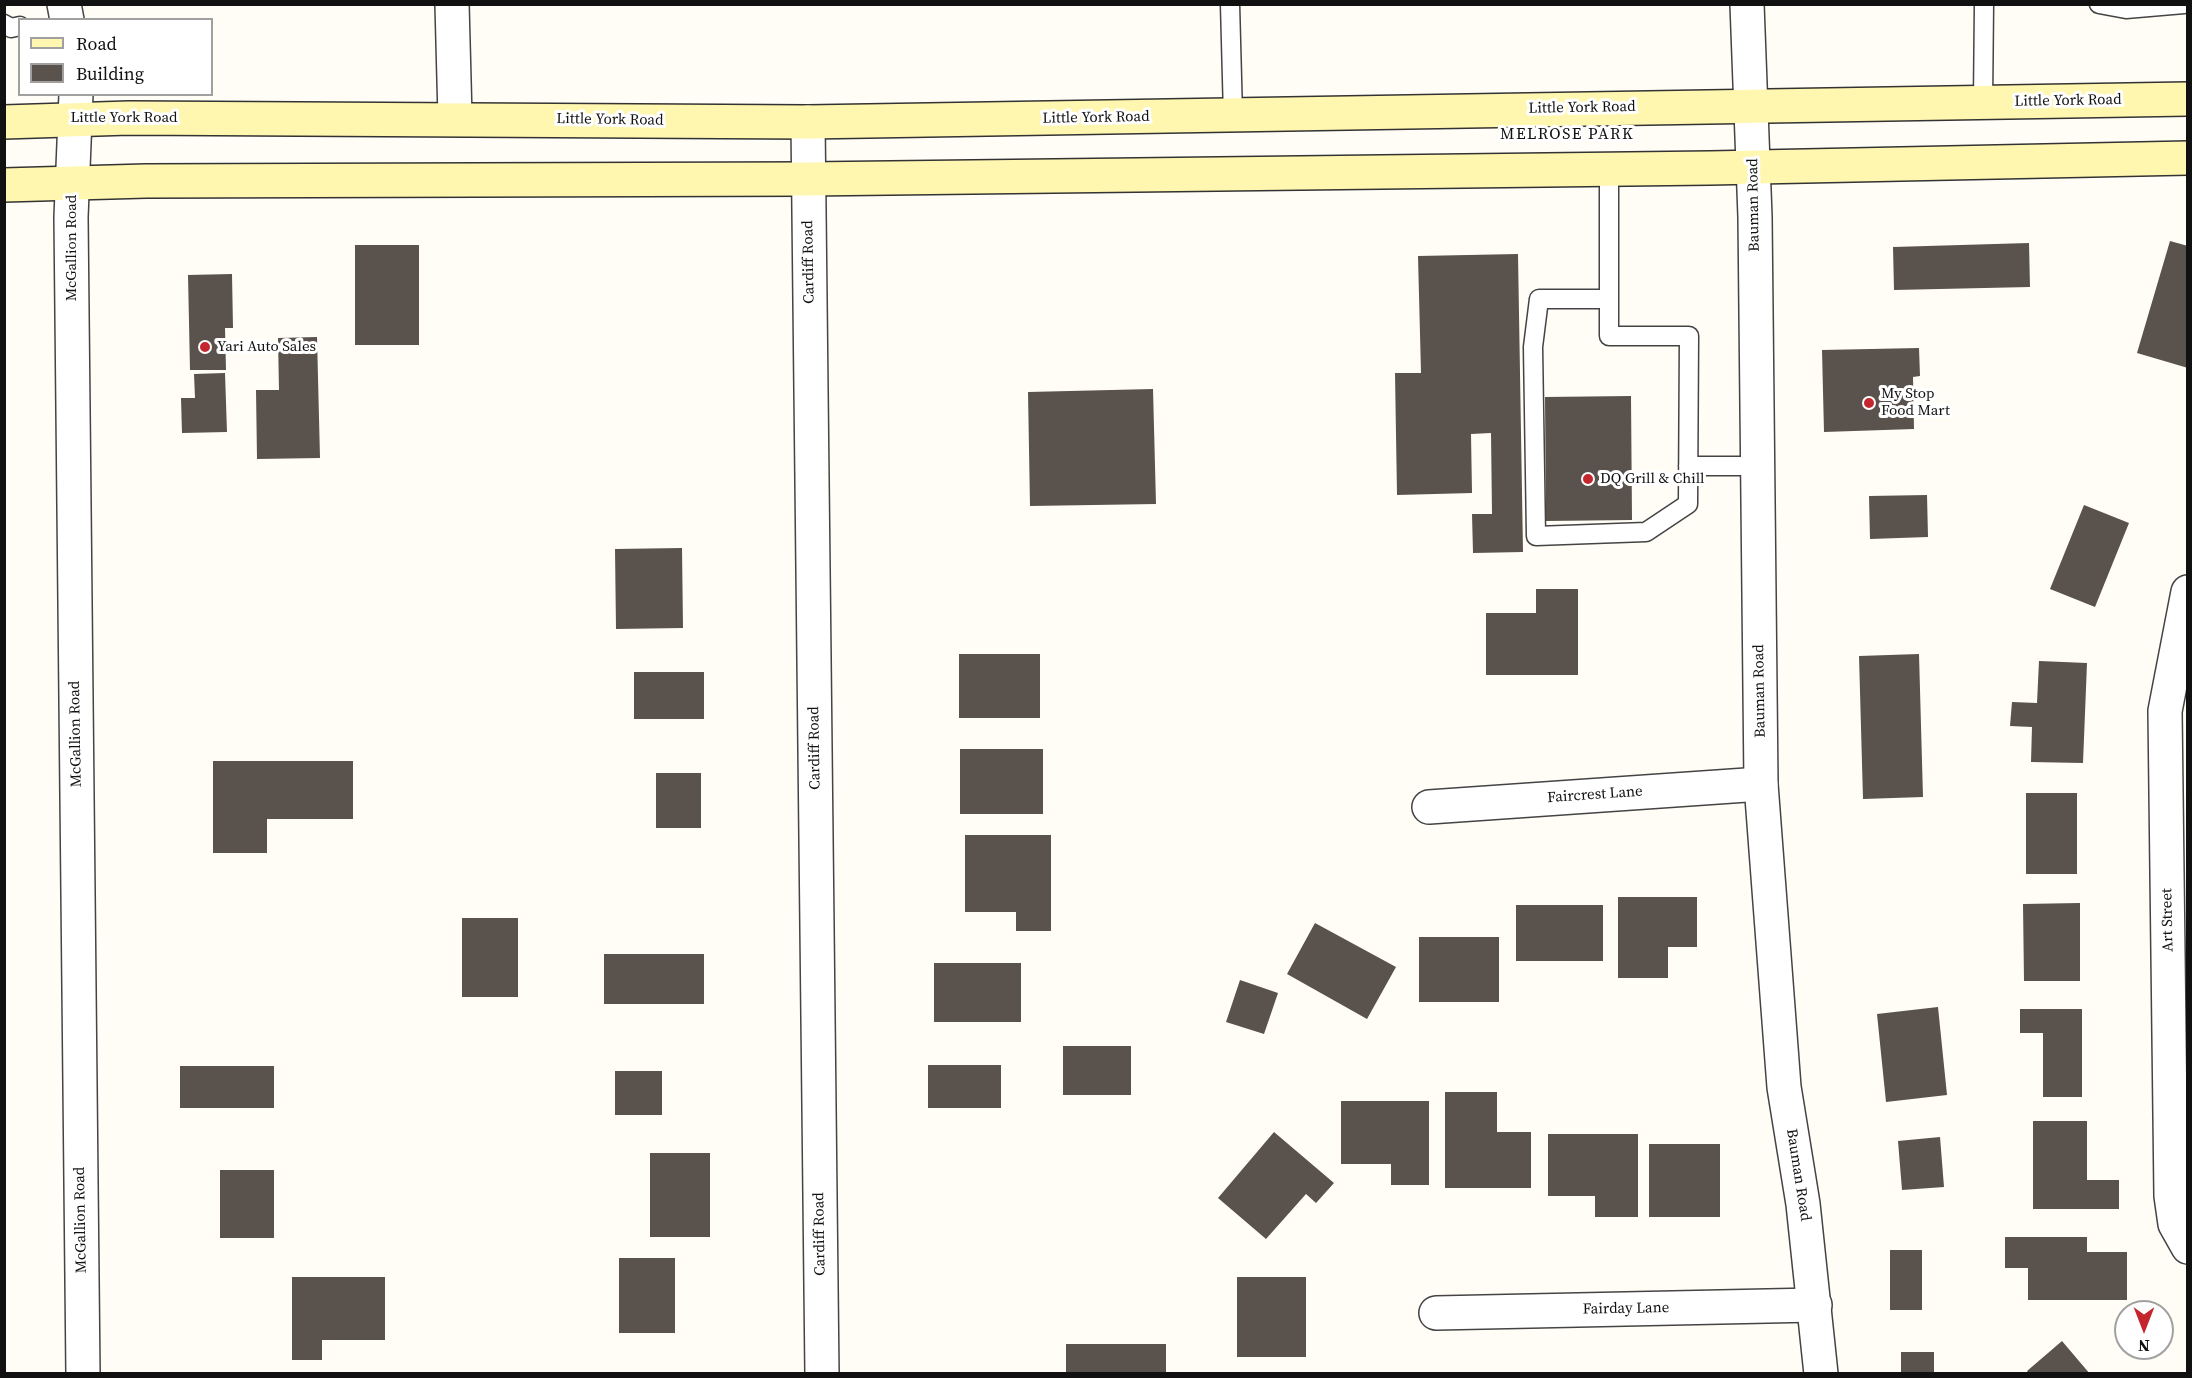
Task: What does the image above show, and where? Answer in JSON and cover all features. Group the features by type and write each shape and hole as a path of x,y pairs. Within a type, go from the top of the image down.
{"main road":[{"name":"Little York Road","path":"4,122 75,106 454,118 807,122 2187,99"},
{"path":"4,185 808,179 2187,158"}],"street":[{"path":"452,4 454,118"},
{"name":"Bauman Road","path":"1747,4 1753,166 1761,784 1784,1087 1803,1204 1821,1374"},
{"name":"McGallion Road","path":"75,106 71,217 83,1374"},
{"name":"Cardiff Road","path":"807,122 822,1374"},
{"name":"Art Street","path":"2187,592 2165,711 2171,1196 2175,1224 2187,1247"},
{"name":"Faircrest Lane","path":"1429,807 1761,784"},
{"name":"Fairday Lane","path":"1436,1313 1815,1305"}],"lane":[{"path":"1230,4 1233,116"},
{"path":"1983,102 1984,4"},
{"path":"2099,4 2126,9 2184,4"},
{"path":"4,24 11,28 18,26"},
{"path":"1609,168 1609,299 1609,336 1689,336 1688,504 1646,532 1536,536 1533,347 1539,299 1609,299"},
{"path":"1688,466 1757,466"}],"building":[{"path":"2170,241 2188,246 2188,368 2137,353"},
{"path":"2029,243 2030,287 1894,290 1893,247"},
{"path":"355,245 419,245 419,345 355,345"},
{"path":"1518,254 1523,552 1473,553 1472,514 1492,514 1491,433 1471,434 1472,493 1397,495 1395,373 1421,373 1418,256"},
{"path":"232,274 233,328 225,328 226,370 190,370 188,275"},
{"path":"317,337 320,458 257,459 256,390 279,390 278,338"},
{"name":"My Stop Food Mart","path":"1919,348 1920,376 1913,377 1914,429 1824,432 1822,350"},
{"path":"225,373 227,432 182,433 181,398 195,398 194,374"},
{"path":"1153,389 1156,504 1030,506 1028,392"},
{"name":"DQ Grill & Chill","path":"1631,396 1632,520 1546,521 1545,397"},
{"path":"1927,495 1928,537 1870,539 1869,496"},
{"path":"2084,505 2129,523 2095,607 2050,589"},
{"path":"682,548 683,628 616,629 615,549"},
{"path":"1536,589 1578,589 1578,675 1486,675 1486,613 1536,613"},
{"path":"959,654 1040,654 1040,718 959,718"},
{"path":"1919,654 1923,797 1863,799 1859,656"},
{"path":"2039,661 2087,663 2083,763 2031,762 2032,727 2010,726 2012,702 2037,703"},
{"path":"634,672 704,672 704,719 634,719"},
{"path":"960,749 1043,749 1043,814 960,814"},
{"path":"213,761 353,761 353,819 267,819 267,853 213,853"},
{"path":"656,773 701,773 701,828 656,828"},
{"path":"2026,793 2077,793 2077,874 2026,874"},
{"path":"965,835 1051,835 1051,931 1016,931 1016,912 965,912"},
{"path":"1618,897 1697,897 1697,947 1668,947 1668,978 1618,978"},
{"path":"2080,903 2080,981 2024,981 2023,904"},
{"path":"1516,905 1603,905 1603,961 1516,961"},
{"path":"462,918 518,918 518,997 462,997"},
{"path":"1315,923 1396,967 1367,1019 1287,974"},
{"path":"1419,937 1499,937 1499,1002 1419,1002"},
{"path":"604,954 704,954 704,1004 604,1004"},
{"path":"934,963 1021,963 1021,1022 934,1022"},
{"path":"1240,980 1278,993 1264,1034 1226,1022"},
{"path":"1938,1007 1947,1095 1886,1102 1877,1014"},
{"path":"2020,1009 2082,1009 2082,1097 2043,1097 2043,1033 2020,1033"},
{"path":"1063,1046 1131,1046 1131,1095 1063,1095"},
{"path":"928,1065 1001,1065 1001,1108 928,1108"},
{"path":"180,1066 274,1066 274,1108 180,1108"},
{"path":"615,1071 662,1071 662,1115 615,1115"},
{"path":"1445,1092 1497,1092 1497,1132 1531,1132 1531,1188 1445,1188"},
{"path":"1341,1101 1429,1101 1429,1185 1391,1185 1391,1164 1341,1164"},
{"path":"2033,1121 2087,1121 2087,1180 2119,1180 2119,1209 2033,1209"},
{"path":"1274,1132 1334,1183 1316,1203 1306,1194 1266,1239 1218,1198"},
{"path":"1548,1134 1638,1134 1638,1217 1595,1217 1595,1196 1548,1196"},
{"path":"1940,1137 1944,1187 1902,1190 1898,1141"},
{"path":"1649,1144 1720,1144 1720,1217 1649,1217"},
{"path":"650,1153 710,1153 710,1237 650,1237"},
{"path":"220,1170 274,1170 274,1238 220,1238"},
{"path":"2005,1237 2087,1237 2087,1252 2127,1252 2127,1300 2028,1300 2028,1268 2005,1268"},
{"path":"1890,1250 1922,1250 1922,1310 1890,1310"},
{"path":"619,1258 675,1258 675,1333 619,1333"},
{"path":"292,1277 385,1277 385,1340 322,1340 322,1360 292,1360"},
{"path":"1237,1277 1306,1277 1306,1357 1237,1357"},
{"path":"2062,1341 2090,1374 2029,1374 2027,1371"},
{"path":"1066,1344 1166,1344 1166,1374 1066,1374"},
{"path":"1901,1352 1934,1352 1934,1374 1901,1374"}],"place":[{"name":"Yari Auto Sales","path":"205,347"},
{"name":"My Stop Food Mart","path":"1869,403"},
{"name":"DQ Grill & Chill","path":"1588,479"}],"district":[{"name":"MELROSE PARK","path":"1567,135"}]}
